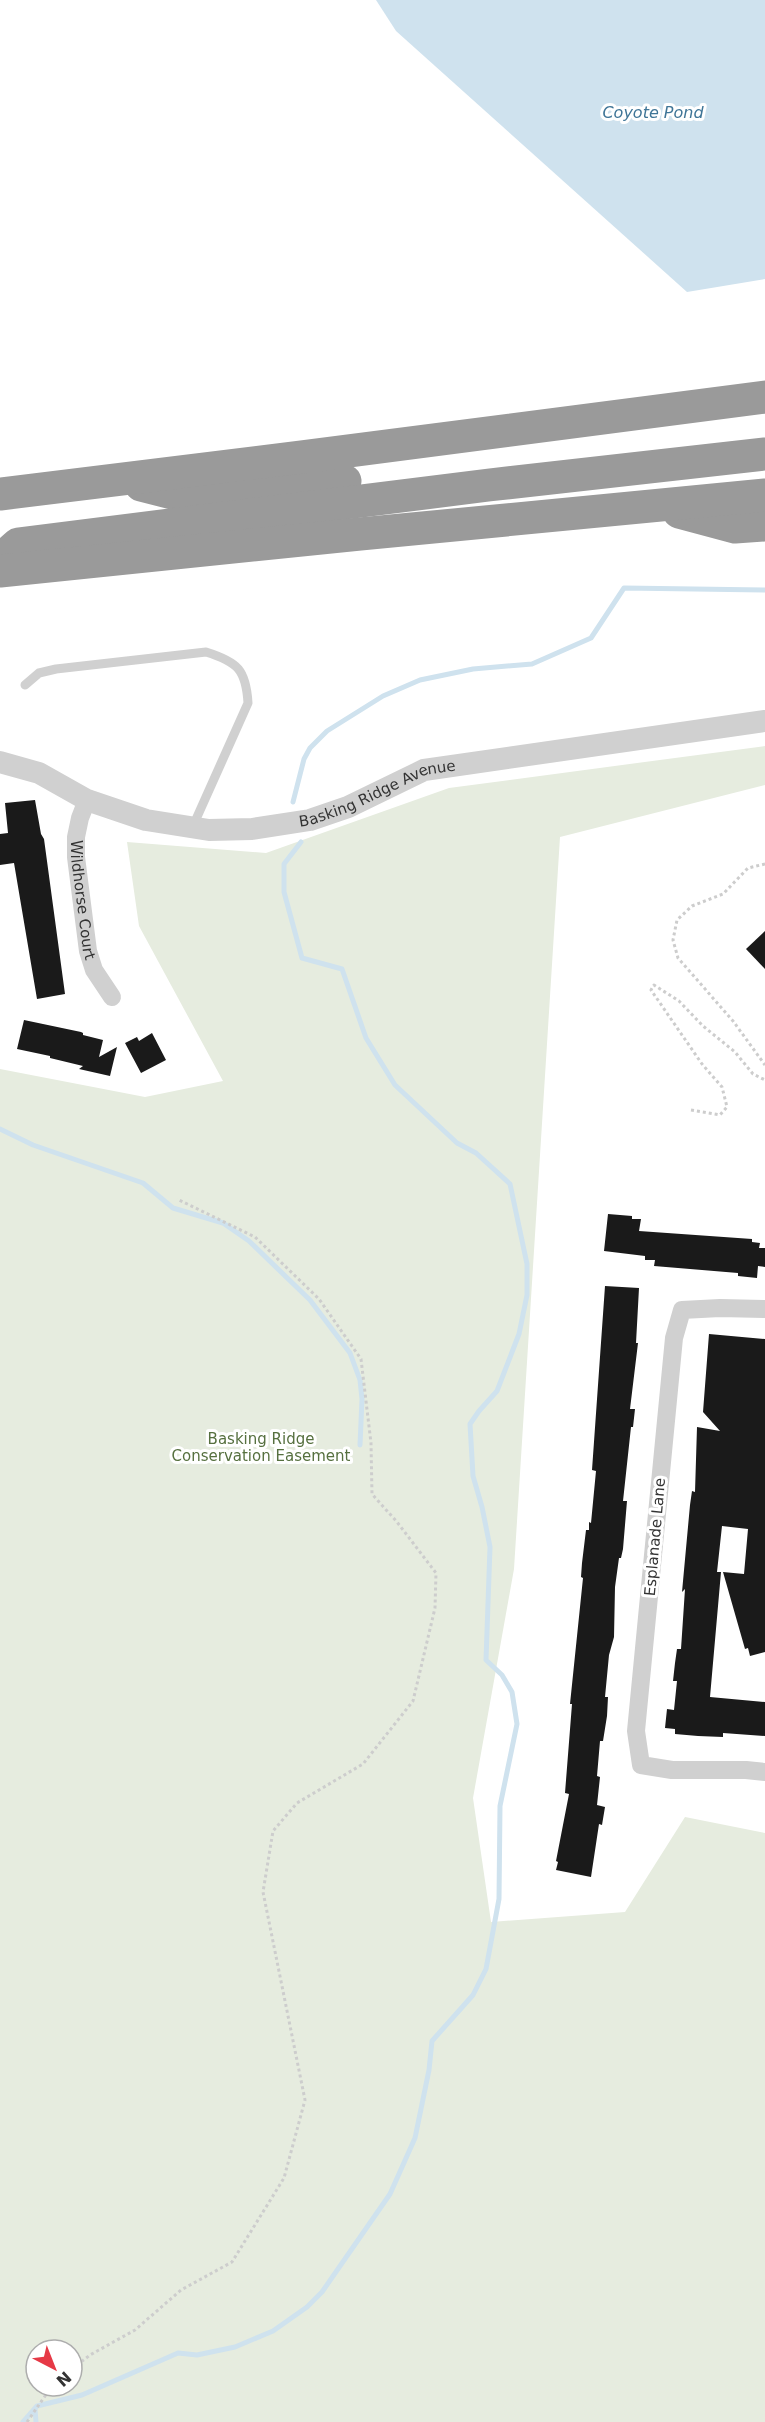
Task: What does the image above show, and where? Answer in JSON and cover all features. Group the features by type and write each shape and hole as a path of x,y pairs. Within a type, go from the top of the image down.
{"highway":[{"path":"0,494 765,397"},
{"path":"122,480 188,496 654,451 765,437"},
{"path":"0,560 18,544 489,485 765,454"},
{"path":"0,572 765,495"},
{"path":"661,507 735,527 765,525"}],"street":[{"name":"Basking Ridge Avenue","path":"0,762 39,773 87,800 146,820 192,829 252,829 310,820 348,807 424,771 765,721"},
{"name":"Wildhorse Court","path":"87,800 76,837 76,857 86,939 94,970 112,997"},
{"name":"Esplanade Lane","path":"765,1309 720,1308 682,1311 674,1338 636,1731 641,1764 672,1770 746,1770 765,1773"}],"lane":[{"path":"25,685 39,673 56,669 206,652 226,658 240,670 247,682 248,703 192,829"}],"path":[{"path":"765,864 748,868 723,894 692,906 677,920 673,940 678,958 733,1021 765,1065"},
{"path":"691,1110 720,1115 726,1107 722,1087 702,1064 651,990 654,985 680,1001 703,1026 735,1052 753,1074 765,1080"},
{"path":"84,2360 135,2330 182,2290 232,2262 284,2178 305,2100 263,1892 273,1831 297,1803 363,1764 413,1701 435,1608 436,1573 372,1494 371,1443 362,1359 319,1299 255,1237 177,1199"},
{"path":"27,2422 44,2398"}],"green space":[{"name":"Basking Ridge Conservation Easement","path":"765,746 765,785 560,837 514,1569 473,1798 491,1922 625,1912 685,1817 765,1833 765,2422 0,2422 0,1069 145,1097 223,1081 139,926 127,842 266,853 449,788"}],"water":[{"name":"Coyote Pond","path":"376,0 765,0 765,279 687,292 396,31"}],"building":[{"path":"35,800 44,839 65,994 37,999 14,863 0,865 0,834 8,833 5,803"},
{"path":"765,931 765,969 746,949"},
{"path":"24,1020 81,1032 83,1035 103,1040 99,1057 117,1047 110,1076 79,1069 83,1066 50,1058 50,1056 17,1049"},
{"path":"152,1033 166,1060 141,1073 125,1043 137,1037 139,1041"},
{"path":"608,1214 641,1219 639,1231 752,1239 752,1242 760,1243 759,1248 765,1248 765,1267 758,1266 757,1278 738,1276 738,1273 654,1266 655,1260 645,1260 645,1256 604,1251"},
{"path":"605,1286 639,1288 636,1343 638,1343 630,1409 635,1409 623,1501 627,1501 623,1549 621,1558 619,1558 615,1587 614,1637 609,1655 605,1697 608,1697 607,1716 603,1741 600,1741 597,1776 600,1777 597,1805 605,1807 602,1825 599,1824 591,1877 556,1870 558,1862 556,1861 569,1794 565,1793 572,1704 570,1704 583,1578 581,1577 582,1563 586,1530 589,1530 589,1522 591,1523 596,1471 592,1470"},
{"path":"709,1334 765,1339 765,1652 750,1656 748,1648 745,1649 723,1572 744,1574 748,1529 722,1526 717,1572 721,1572 710,1697 765,1702 765,1736 723,1733 723,1737 698,1736 675,1734 675,1729 665,1728 667,1709 674,1710 677,1681 673,1681 675,1663 677,1649 681,1649 685,1589 682,1592 690,1505 692,1491 695,1492 697,1427 720,1431 703,1412"}],"waterway":[{"path":"293,802 304,759 310,748 327,731 383,696 420,680 473,669 532,664 591,638 624,588 765,590"},
{"path":"23,2422 37,2406 82,2395 178,2353 197,2355 235,2347 273,2331 307,2307 322,2292 390,2194 415,2138 429,2070 432,2041 473,1995 486,1969 499,1899 500,1806 517,1724 512,1692 502,1675 486,1660 490,1547 473,1476 470,1424 497,1391 519,1334 527,1295 527,1264 510,1184 476,1153 457,1143 395,1085 366,1038 342,969 302,958 284,892 284,864 301,842"},
{"path":"0,1129 33,1145 143,1183 173,1208 223,1223 249,1241 310,1300 350,1353 360,1380 362,1399 360,1445"},
{"path":"35,2409 36,2422"}]}
